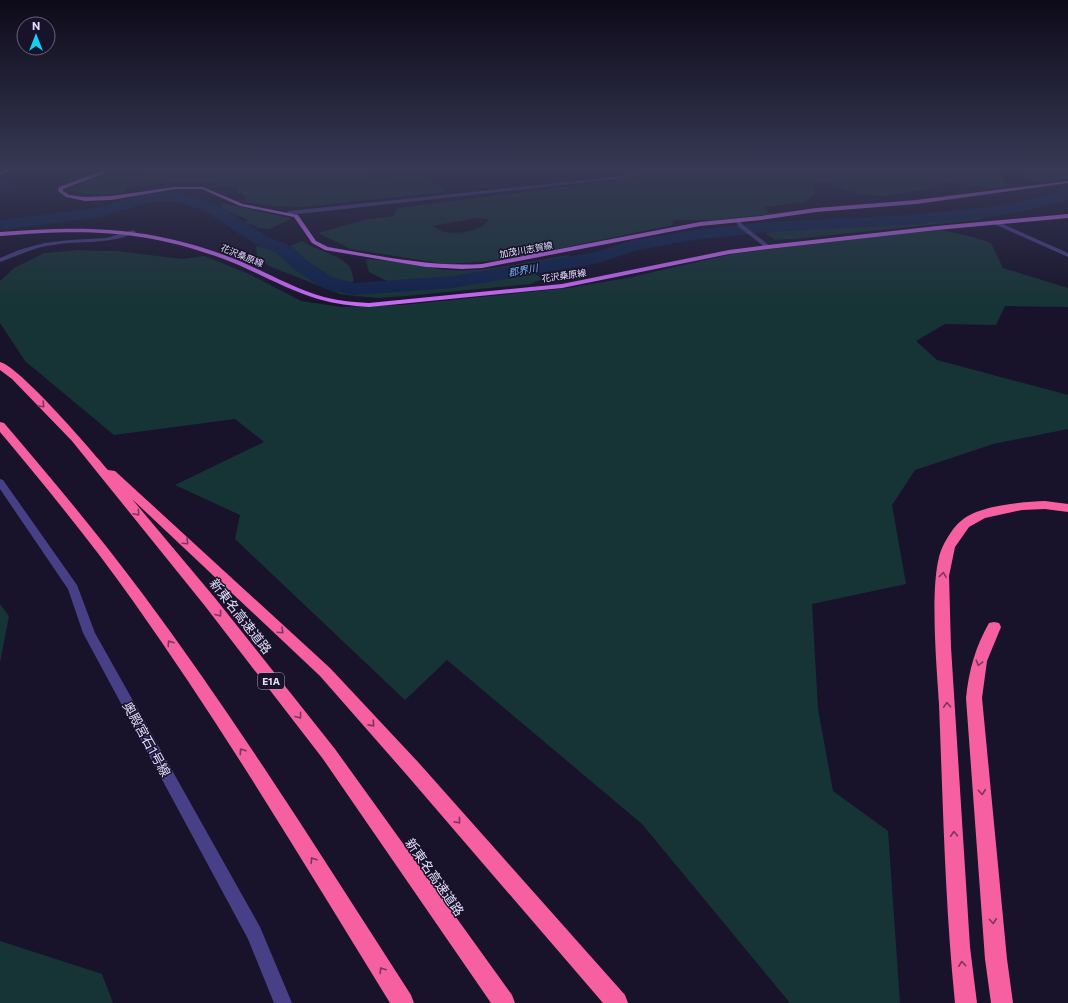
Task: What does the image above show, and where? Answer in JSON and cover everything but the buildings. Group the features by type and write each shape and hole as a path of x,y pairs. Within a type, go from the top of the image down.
{"highway":[{"name":"新東名高速道路","path":"0,365 15,377 76,439 210,602 329,754 504,1003"},
{"path":"0,425 47,481 155,622 259,776 403,1003"},
{"path":"76,439 325,672 412,768 617,1003"},
{"path":"966,1003 960,939 944,646 942,576 949,547 965,524 982,515 1022,506 1068,508"},
{"path":"994,627 982,648 976,672 974,698 996,958 1002,1003"}],"main road":[{"name":"加茂川志賀線","path":"292,215 301,220 307,234 316,245 426,265 462,267 503,263 683,227 778,215"},
{"name":"花沢桑原線","path":"0,234 73,229 110,229 160,237 196,247 249,267 311,296 347,305 396,303 562,286 767,246 994,222 1068,216"}],"street":[{"path":"737,220 741,226 767,246"},
{"path":"994,222 1068,255"},
{"path":"0,260 24,251 53,243 110,241 133,232"},
{"name":"奥殿宮石1号線","path":"0,482 73,588 88,633 254,933 283,1003"}],"green space":[{"path":"236,215 275,215 291,219 269,229 258,228 254,225 244,223 249,220"},
{"path":"763,215 716,220 674,220 672,225 524,256 480,262 445,264 351,249 318,233 368,219 393,216","holes":["477,218 489,219 486,223 470,231 451,233 441,231 432,226"]},
{"path":"972,216 984,219 795,239 775,240 765,233 786,230"},
{"path":"941,230 973,237 991,243 1003,268 1068,288 1068,307 1005,306 996,325 945,324 916,341 937,360 1068,395 1068,429 993,444 915,470 892,505 906,584 812,604 818,709 833,791 888,831 900,1003 790,1003 642,824 447,660 405,700 235,539 240,515 175,485 264,442 235,419 114,435 25,361 0,323 0,281 14,268 44,253 79,250 117,251 182,259 204,256 249,274 301,301 342,307 402,305 568,288 627,278 732,254 895,234"},
{"path":"302,241 339,258 349,266 354,281 347,284 312,269 302,256 290,246"},
{"path":"256,246 272,249 308,277 346,290 364,291 483,282 536,274 542,279 531,284 406,296 378,298 356,296 340,294 269,266 257,256"},
{"path":"568,255 571,257 525,268 445,281 389,282 369,272 366,260 380,260 447,270 462,270 508,266"},
{"path":"0,604 9,616 0,663"},
{"path":"0,941 102,974 113,1003 0,1003"}],"waterway":[{"name":"郡界川","path":"0,225 81,215"},
{"name":"郡界川","path":"222,215 264,242 281,248 302,266 325,281 341,287 354,289 453,282 599,257 630,246 694,235 768,227 908,220 962,215"}]}
